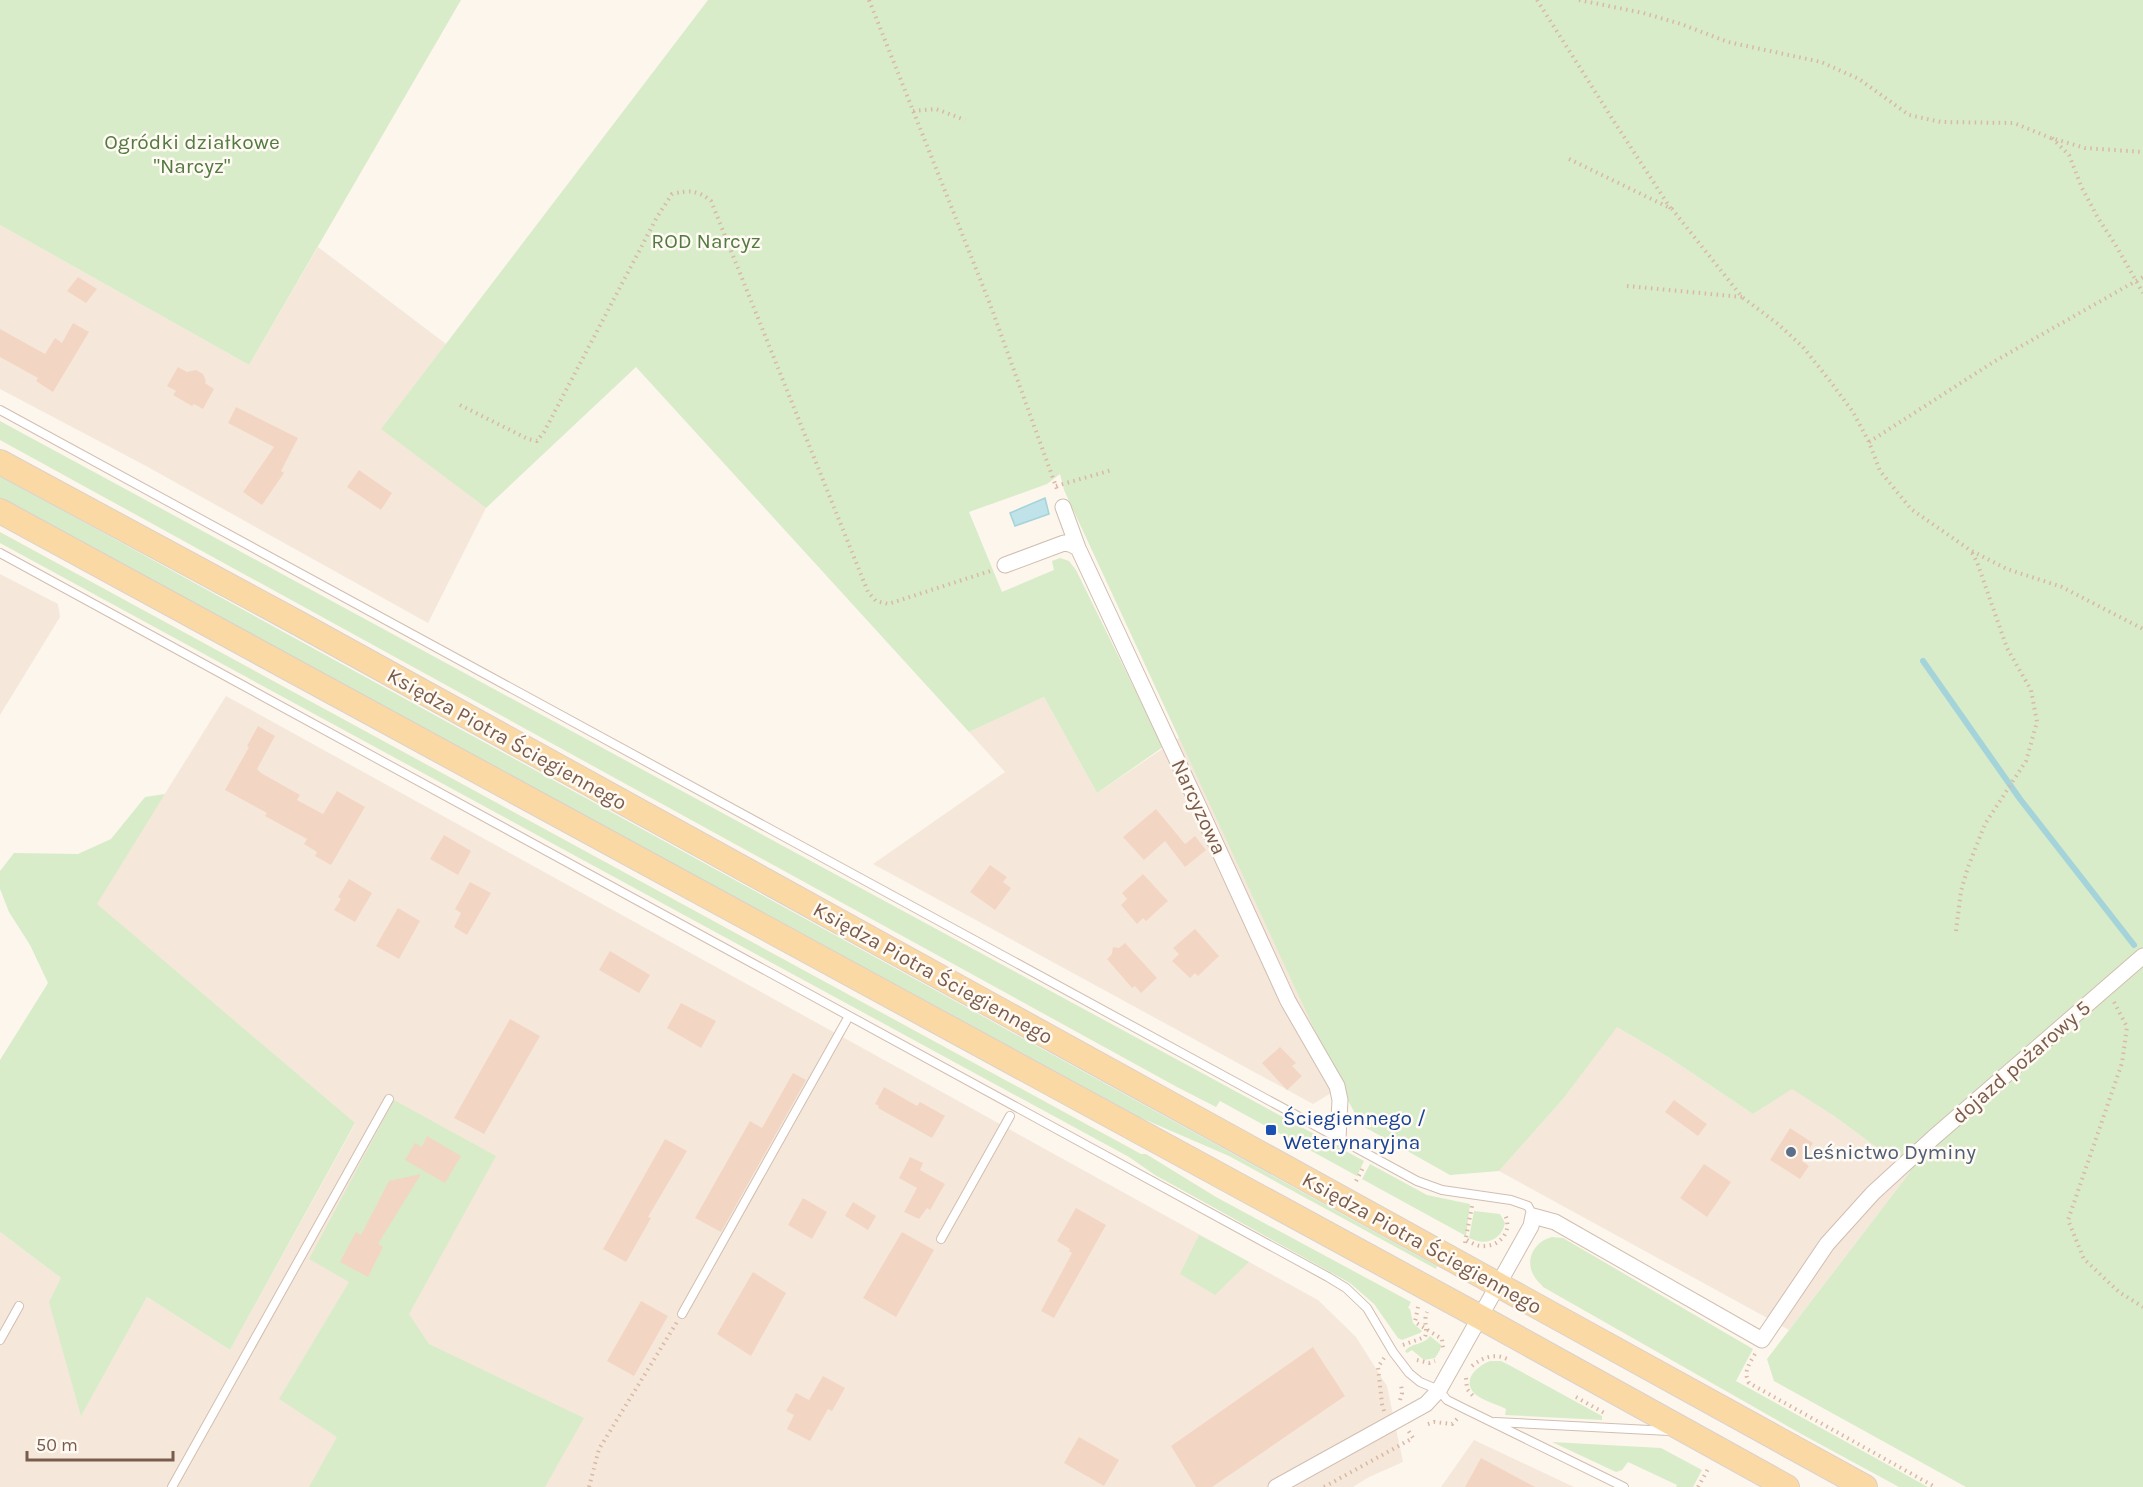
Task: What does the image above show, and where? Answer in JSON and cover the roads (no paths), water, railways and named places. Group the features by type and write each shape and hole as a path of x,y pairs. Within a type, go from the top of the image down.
{"main road":[{"name":"Księdza Piotra Ściegiennego","path":"0,462 309,629 1865,1487"},
{"name":"Księdza Piotra Ściegiennego","path":"0,511 1480,1317 1787,1487"}],"street":[{"name":"Narcyzowa","path":"1063,507 1078,548 1287,1001 1337,1086 1340,1100 1338,1138"},
{"path":"999,568 1064,543 1078,548"},
{"name":"dojazd pożarowy 5","path":"1533,1216 1555,1222 1762,1340 1827,1244 1874,1193 1933,1138 2143,956"},
{"path":"1276,1487 1426,1404 1439,1390 1531,1226 1533,1216"}],"lane":[{"path":"0,410 1417,1181 1442,1190 1511,1200 1528,1206 1533,1216"},
{"path":"0,553 1346,1288 1367,1308 1393,1352 1409,1373 1420,1382 1439,1390 1447,1400 1624,1487"},
{"path":"682,1314 849,1016"},
{"path":"172,1487 389,1099"},
{"path":"940,1239 1010,1116"},
{"path":"0,1340 19,1306"},
{"path":"1491,1422 1688,1433"}],"water":[{"path":"1045,498 1049,514 1015,526 1010,513"}],"waterway":[{"path":"1923,661 2020,799 2134,945"}],"place":[{"name":"Ściegiennego / Weterynaryjna","path":"1271,1130"},
{"name":"Leśnictwo Dyminy","path":"1791,1152"}],"park label":[{"name":"Ogródki działkowe \"Narcyz\"","path":"192,154"},
{"name":"ROD Narcyz","path":"706,241"}]}
